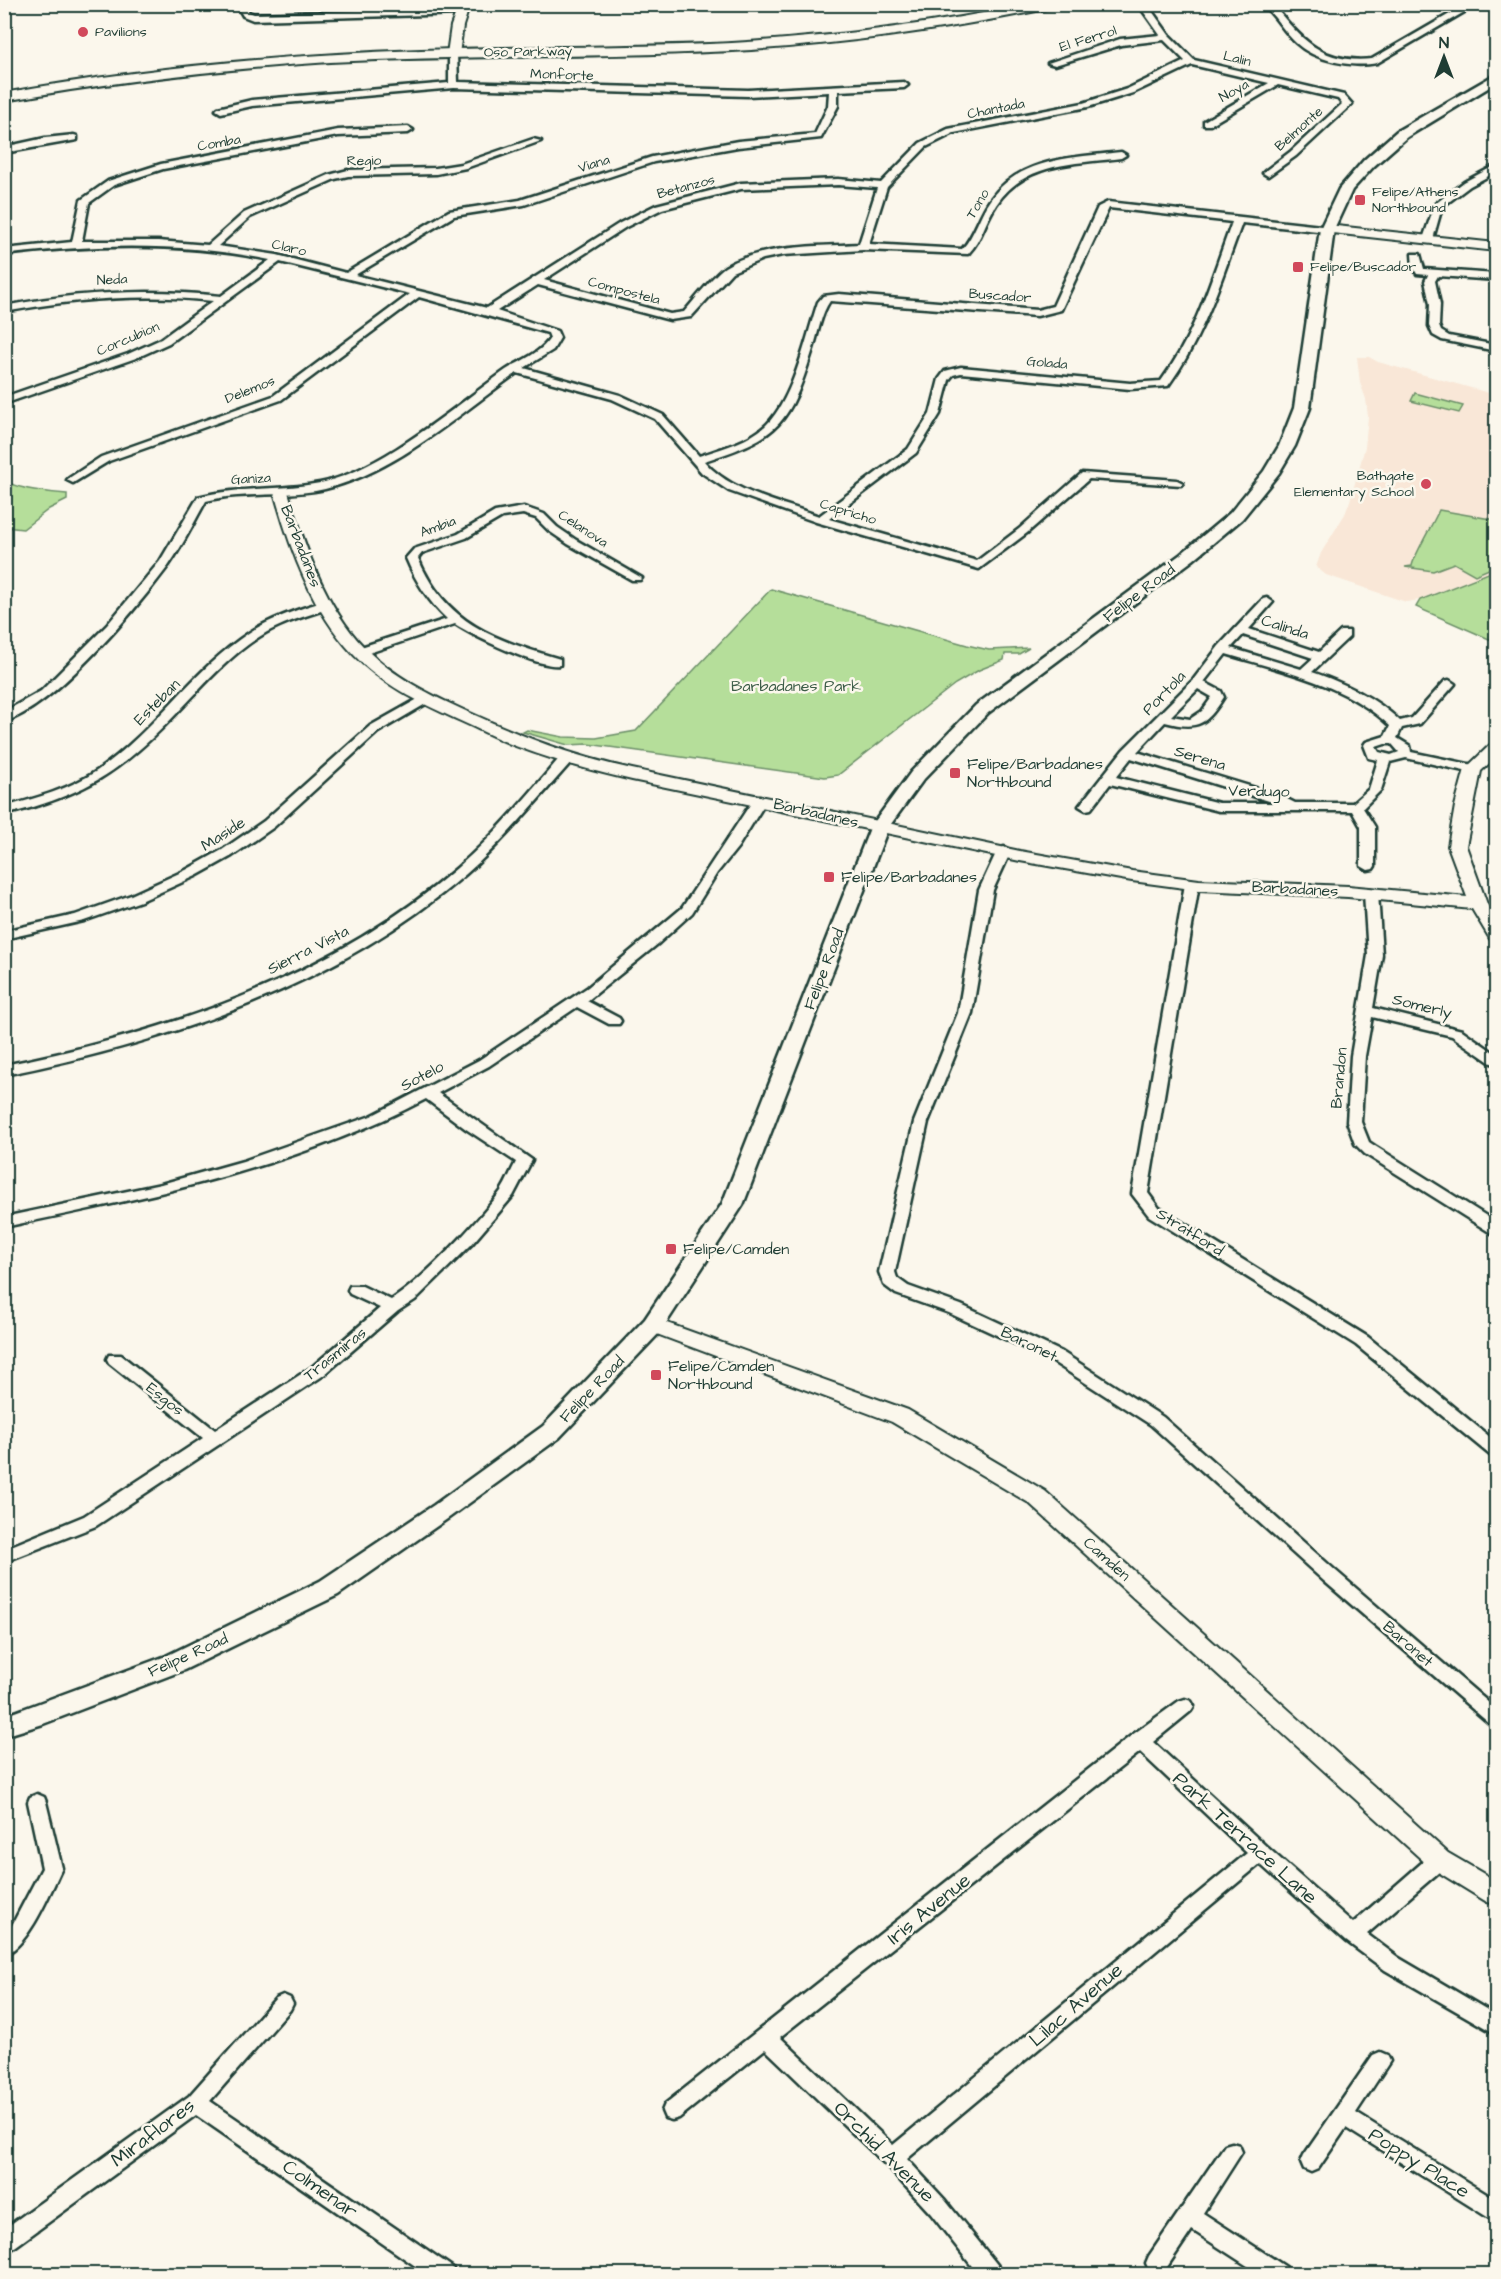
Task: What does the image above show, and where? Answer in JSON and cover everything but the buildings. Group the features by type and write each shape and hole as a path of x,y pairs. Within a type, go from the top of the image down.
{"main road":[{"name":"Oso Parkway","path":"4,97 98,81 218,66 453,49 760,37 888,23 1000,4"},
{"name":"Oso Parkway","path":"4,88 157,64 342,48 661,50 772,44 926,27 1051,4"},
{"name":"Felipe Road","path":"4,1726 34,1717 175,1663 329,1588 442,1511 551,1432 653,1325 732,1205 879,828 917,776 982,709 1188,556 1236,516 1271,474 1287,446 1302,408 1327,229 1346,189 1369,163 1394,141 1442,109 1497,78"}],"street":[{"path":"240,4 246,14 253,17 464,8 453,49 454,85"},
{"path":"1142,4 1153,16 1166,37 1191,62"},
{"path":"1275,5 1271,8 1303,44 1356,63 1374,61 1474,4"},
{"name":"El Ferrol","path":"1052,63 1120,42 1166,37"},
{"name":"Lalin","path":"1191,62 1341,97 1347,104"},
{"name":"Chantada","path":"863,248 883,186 923,146 951,132 1085,105 1131,92 1191,62"},
{"name":"Noya","path":"1207,123 1275,83"},
{"name":"Monforte","path":"221,110 252,103 390,88 454,85 748,93 904,85"},
{"name":"Viana","path":"347,276 452,213 520,204 652,160 738,144 818,136 833,106 834,90"},
{"name":"Belmonte","path":"1268,173 1293,154 1347,104"},
{"name":"Comba","path":"77,244 84,202 111,183 160,166 338,133 408,130"},
{"path":"4,150 45,141 74,138"},
{"name":"Regio","path":"210,248 247,215 332,177 348,174 402,174 436,171 463,166 536,141"},
{"name":"Tono","path":"863,248 965,252 976,236 994,198 1014,178 1045,165 1121,155"},
{"path":"1428,239 1438,206 1467,184 1497,168"},
{"name":"Betanzos","path":"490,311 623,225 659,207 741,186 838,182 883,186"},
{"name":"Buscador","path":"697,460 746,443 772,426 790,397 823,302 827,298 1037,313 1050,312 1057,308 1103,207 1116,205 1327,229"},
{"name":"Golada","path":"820,520 912,451 935,414 944,379 949,373 961,370 1130,386 1164,384 1197,327 1238,219"},
{"path":"1327,229 1497,247"},
{"name":"Claro","path":"4,252 77,244 145,243 210,248 279,259 490,311 552,331 555,338"},
{"name":"Compostela","path":"536,281 677,317 687,315 728,270 745,262 783,252 863,248"},
{"path":"1416,256 1421,272 1497,277"},
{"name":"Corcubion","path":"4,401 132,356 165,341 279,259"},
{"path":"1434,274 1430,281 1435,304 1434,326 1437,333 1446,338 1497,348"},
{"name":"Neda","path":"4,309 46,300 98,294 150,292 221,299"},
{"name":"Delemos","path":"74,480 105,459 277,398 418,293"},
{"name":"Ganiza","path":"4,718 45,694 111,628 165,562 202,499 217,495 281,492 323,486 376,466 395,455 514,369 549,348 555,338"},
{"name":"Capricho","path":"514,369 616,397 659,417 706,471 734,489 820,520 979,565 1023,531 1086,475 1178,483"},
{"name":"Barbadanes","path":"281,492 309,573 326,605 359,652 379,669 425,699 525,744 567,758 879,828 1192,884 1371,893 1478,904"},
{"name":"Celanova","path":"513,510 524,510 540,516 553,530 636,578"},
{"name":"Ambia","path":"513,510 499,514 462,536 418,550 412,558 417,574 432,597 455,620 483,637 515,650 556,662"},
{"name":"Portola","path":"1086,807 1128,753 1197,683 1240,630 1267,602"},
{"name":"Esteban","path":"4,811 38,802 80,786 102,774 158,726 212,669 248,639 270,627 326,605"},
{"path":"359,652 455,620"},
{"name":"Calinda","path":"1240,630 1320,656"},
{"path":"1303,674 1345,634"},
{"path":"1223,650 1303,674 1353,694 1390,717 1397,725"},
{"path":"1163,718 1192,724 1212,706 1218,697 1217,694 1197,683"},
{"path":"1397,725 1416,721 1449,684"},
{"name":"Maside","path":"4,936 79,918 136,898 227,853 269,824 374,729 425,699"},
{"path":"1390,740 1397,725"},
{"path":"1405,754 1403,746 1390,740 1378,741 1370,748 1374,755 1385,759 1397,759 1405,754 1473,769"},
{"path":"1497,749 1473,769 1457,846 1478,904 1497,935"},
{"name":"Serena","path":"1128,753 1274,798 1295,809"},
{"name":"Sierra Vista","path":"4,1070 140,1036 221,1009 320,966 375,936 445,885 498,836 567,758"},
{"path":"1368,866 1368,827 1356,807 1375,790 1385,759"},
{"name":"Verdugo","path":"1107,778 1219,807 1295,809 1356,807"},
{"name":"Sotelo","path":"4,1222 150,1191 248,1166 376,1119 429,1094 484,1063 576,1001 618,971 687,910 711,871 731,847 760,800"},
{"name":"Baronet","path":"1004,851 986,890 965,1013 921,1122 887,1272 890,1281 902,1290 955,1309 1056,1356 1157,1421 1330,1576 1497,1719"},
{"name":"Stratford","path":"1192,884 1140,1194 1154,1212 1362,1341 1497,1451"},
{"name":"Brandon","path":"1371,893 1375,956 1358,1056 1354,1122 1363,1144 1370,1150 1497,1229"},
{"path":"576,1001 614,1021"},
{"name":"Somerly","path":"1367,1011 1457,1033 1497,1060"},
{"name":"Trasmiras","path":"4,1556 90,1521 318,1371 392,1307 409,1296 465,1241 508,1192 524,1160 471,1126 429,1094"},
{"path":"356,1290 392,1307"},
{"name":"Camden","path":"653,1325 900,1416 1037,1497 1439,1860 1497,1894"},
{"name":"Esgos","path":"115,1359 215,1439"},
{"name":"Iris Avenue","path":"672,2110 767,2038 1139,1740 1185,1706"},
{"name":"Park Terrace Lane","path":"1139,1740 1260,1853 1353,1935 1392,1964 1497,2025"},
{"path":"4,1947 17,1935 52,1868 37,1802"},
{"name":"Lilac Avenue","path":"893,2158 1171,1924 1260,1853"},
{"path":"1353,1935 1439,1860"},
{"name":"Miraflores","path":"4,2242 196,2103 283,2004"},
{"name":"Orchid Avenue","path":"767,2038 893,2158 939,2207 991,2274"},
{"path":"1311,2162 1380,2061"},
{"name":"Colmenar","path":"196,2103 444,2274"},
{"name":"Poppy Place","path":"1342,2115 1497,2211"},
{"path":"1157,2263 1232,2152"},
{"path":"1189,2216 1278,2274"}],"shaded area":[{"name":"Bathgate Elementary School","path":"1357,357 1369,357 1378,362 1496,395 1496,570 1420,600 1406,602 1326,575 1316,567 1321,553 1345,514 1365,447 1368,417"}],"green space":[{"path":"1415,393 1463,406 1459,413 1411,401"},
{"path":"5,480 16,486 67,494 67,500 49,509 23,529 5,527"},
{"path":"1439,510 1496,520 1496,566 1475,575 1454,563 1433,571 1405,567 1412,566"},
{"path":"1496,570 1496,642 1416,607 1420,600"},
{"name":"Barbadanes Park","path":"771,589 967,645 989,650 1029,648 1019,654 1005,654 1004,660 979,670 955,684 838,775 825,777 588,744 568,745 523,732 527,730 563,737 596,738 636,731"}],"place":[{"name":"Pavilions","path":"83,32"},
{"name":"Felipe/Athens Northbound","path":"1360,200"},
{"name":"Felipe/Buscador","path":"1298,267"},
{"name":"Bathgate Elementary School","path":"1426,484"},
{"name":"Felipe/Barbadanes Northbound","path":"955,773"},
{"name":"Felipe/Barbadanes","path":"829,877"},
{"name":"Felipe/Camden","path":"671,1249"},
{"name":"Felipe/Camden Northbound","path":"656,1375"}]}
